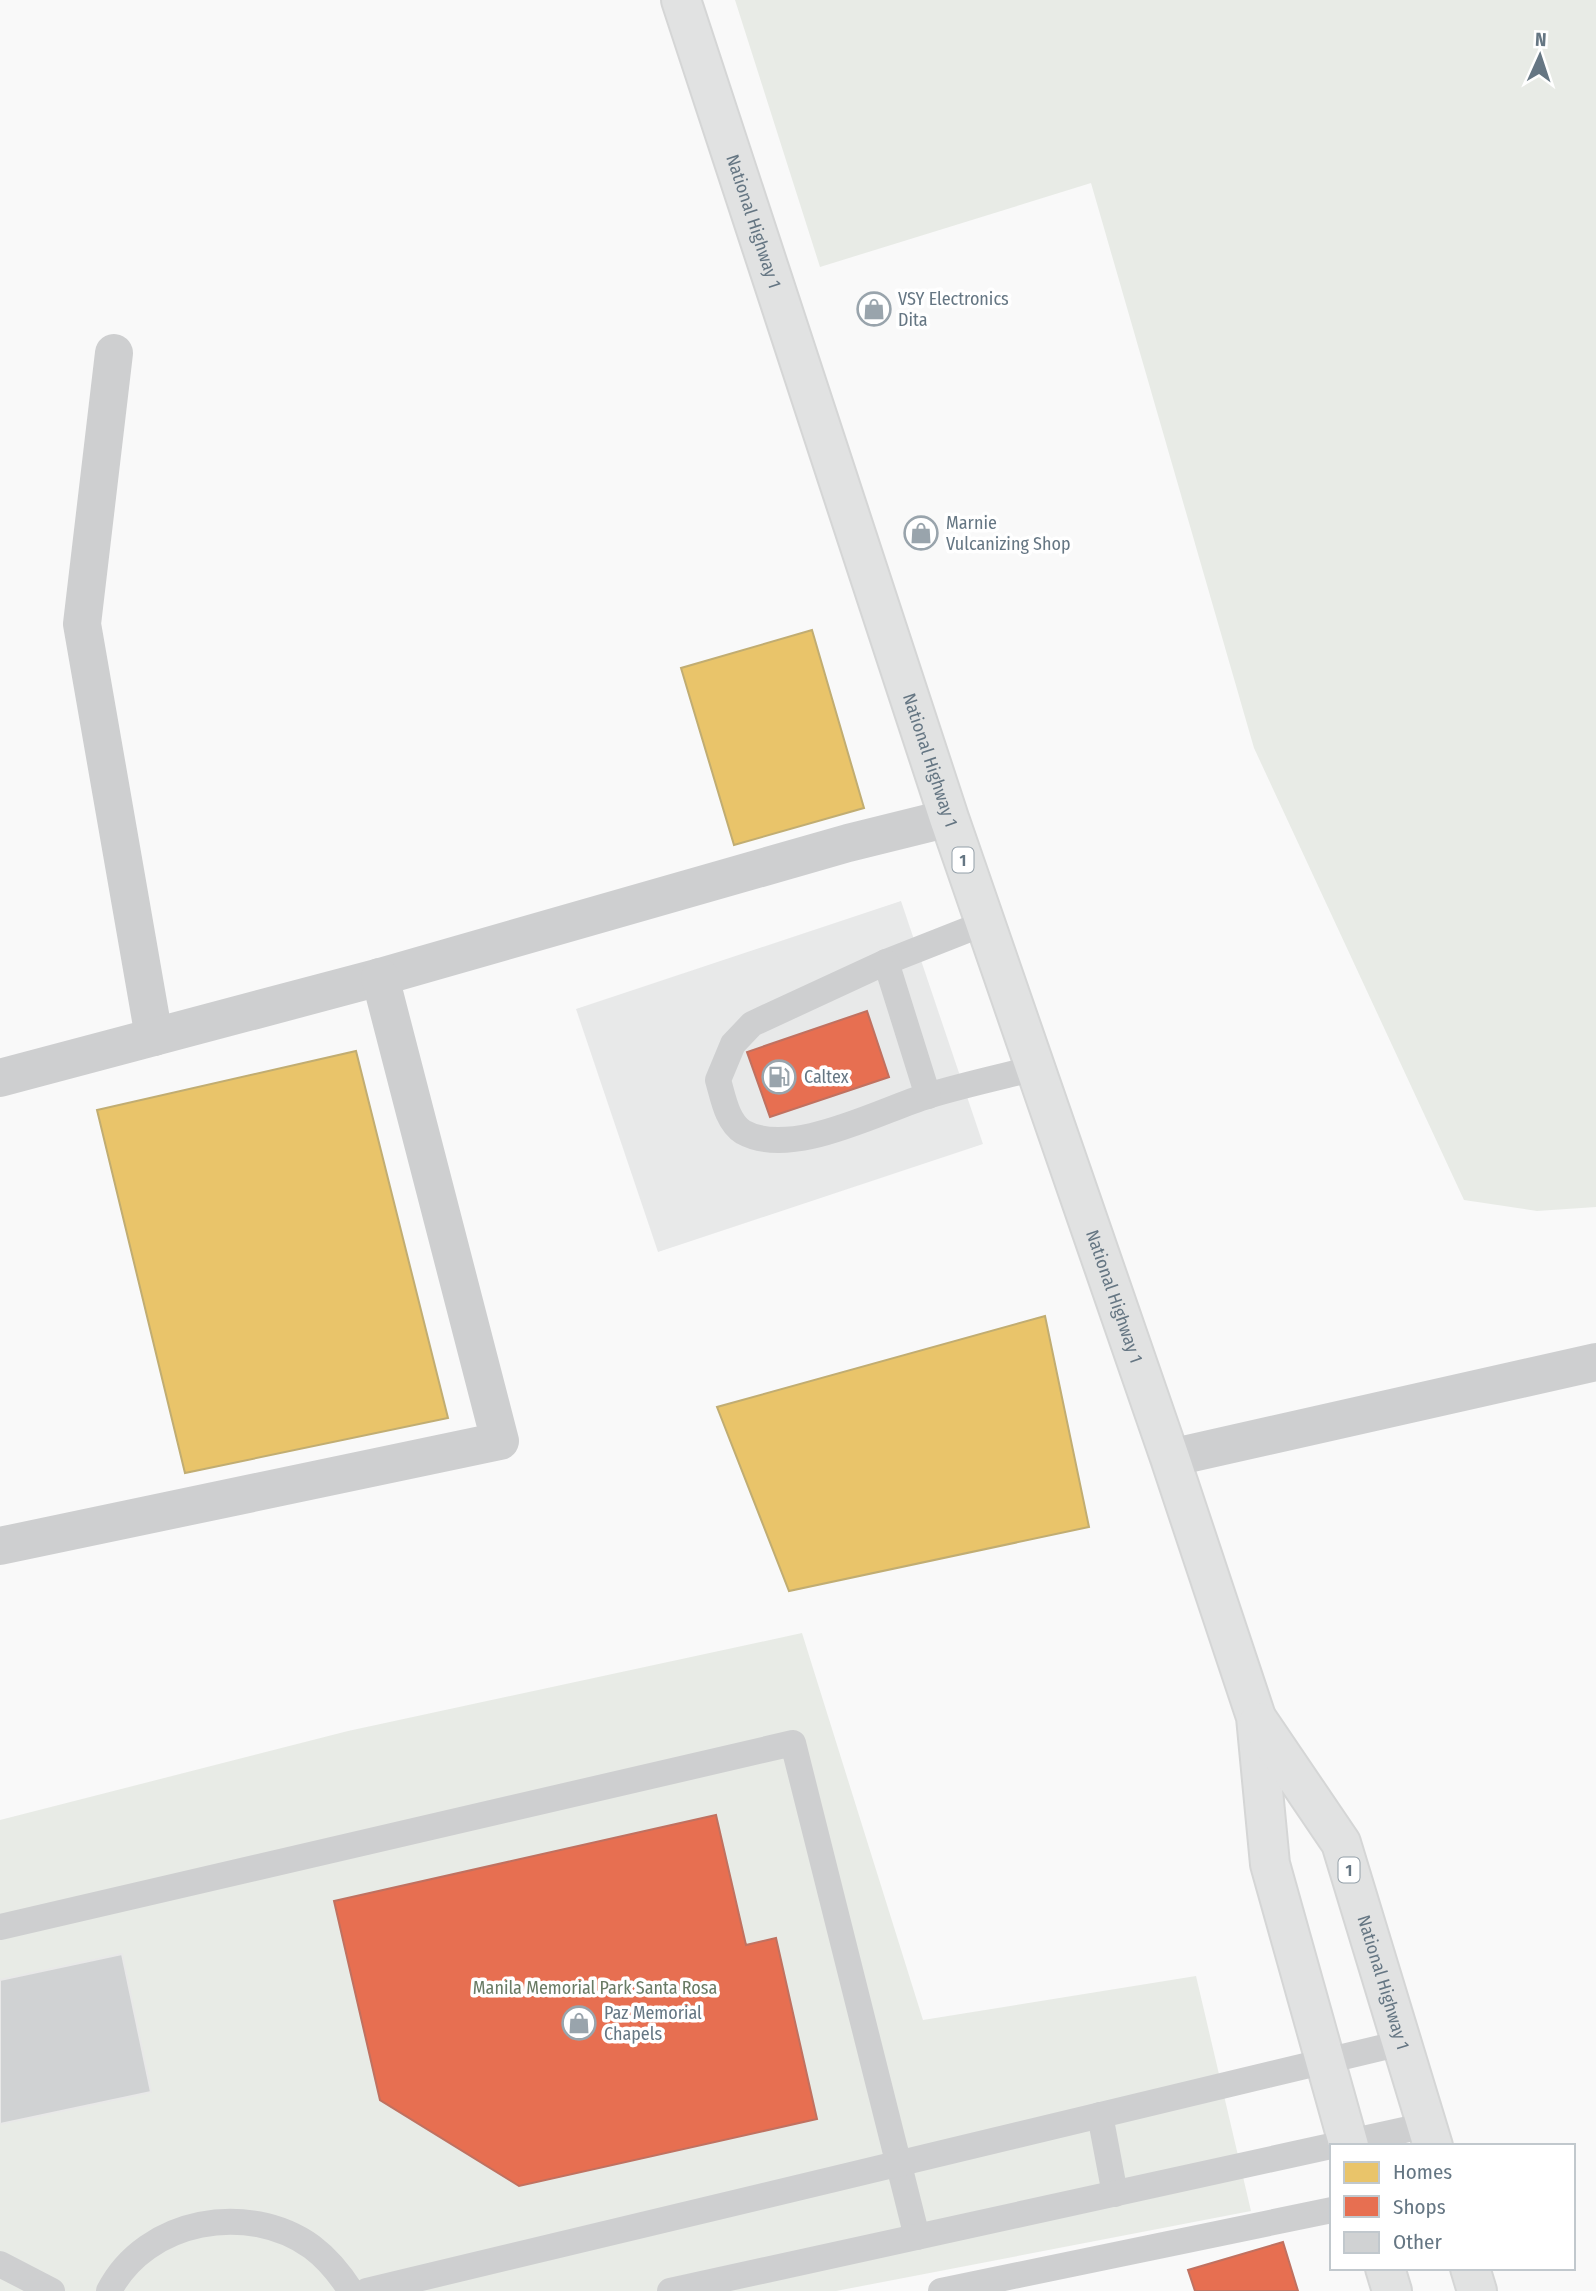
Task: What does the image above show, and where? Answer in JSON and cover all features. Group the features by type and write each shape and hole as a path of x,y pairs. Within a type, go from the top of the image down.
{"highway":[{"name":"National Highway 1","path":"681,0 949,818 1170,1458 1256,1717 1270,1864 1348,2144"},
{"name":"National Highway 1","path":"1256,1717 1341,1843 1430,2135"},
{"path":"1386,2270 1392,2291"},
{"path":"1472,2270 1478,2291"}],"street":[{"path":"114,354 82,624 155,1037"},
{"path":"0,1078 380,977 835,846 949,818"},
{"path":"0,1546 500,1441 380,977"},
{"path":"1170,1458 1596,1362"}],"lane":[{"path":"985,923 886,962 752,1024 733,1044 718,1080 733,1123 741,1131 769,1140 812,1136 928,1096 1036,1068"},
{"path":"886,962 928,1096"},
{"path":"0,1927 793,1743 917,2236"},
{"path":"367,2291 1401,2043"},
{"path":"1100,2115 1115,2194"},
{"path":"1348,2144 1430,2135"},
{"path":"670,2291 1330,2148"},
{"path":"941,2291 1330,2210"},
{"path":"109,2291 132,2260 158,2240 188,2227 219,2221 251,2223 292,2236 311,2246 336,2268 351,2291"},
{"path":"0,2264 52,2291"}],"shaded area":[{"name":"Caltex","path":"901,901 983,1144 658,1252 576,1009"}],"green space":[{"path":"735,0 1596,0 1596,1207 1537,1211 1464,1200 1254,748 1091,183 820,267"},
{"name":"Manila Memorial Park Santa Rosa","path":"802,1633 923,2020 1196,1976 1251,2211 836,2291 0,2291 0,1820 348,1731"}],"building: Homes":[{"path":"812,630 864,808 734,845 681,668"},
{"path":"356,1051 448,1418 185,1473 97,1110"},
{"path":"1045,1316 1089,1527 789,1591 717,1407"}],"building: Shops":[{"path":"867,1011 889,1077 770,1117 747,1052"},
{"name":"Paz Memorial Chapels","path":"716,1815 746,1945 776,1938 817,2119 519,2186 380,2100 334,1901"},
{"path":"1283,2242 1298,2291 1195,2291 1188,2270"}],"building: Other":[{"path":"122,1954 151,2092 0,2124 0,1980"}],"place":[{"name":"VSY Electronics Dita","path":"874,309"},
{"name":"Marnie Vulcanizing Shop","path":"921,533"},
{"name":"Caltex","path":"779,1077"},
{"name":"Paz Memorial Chapels","path":"579,2023"}]}
